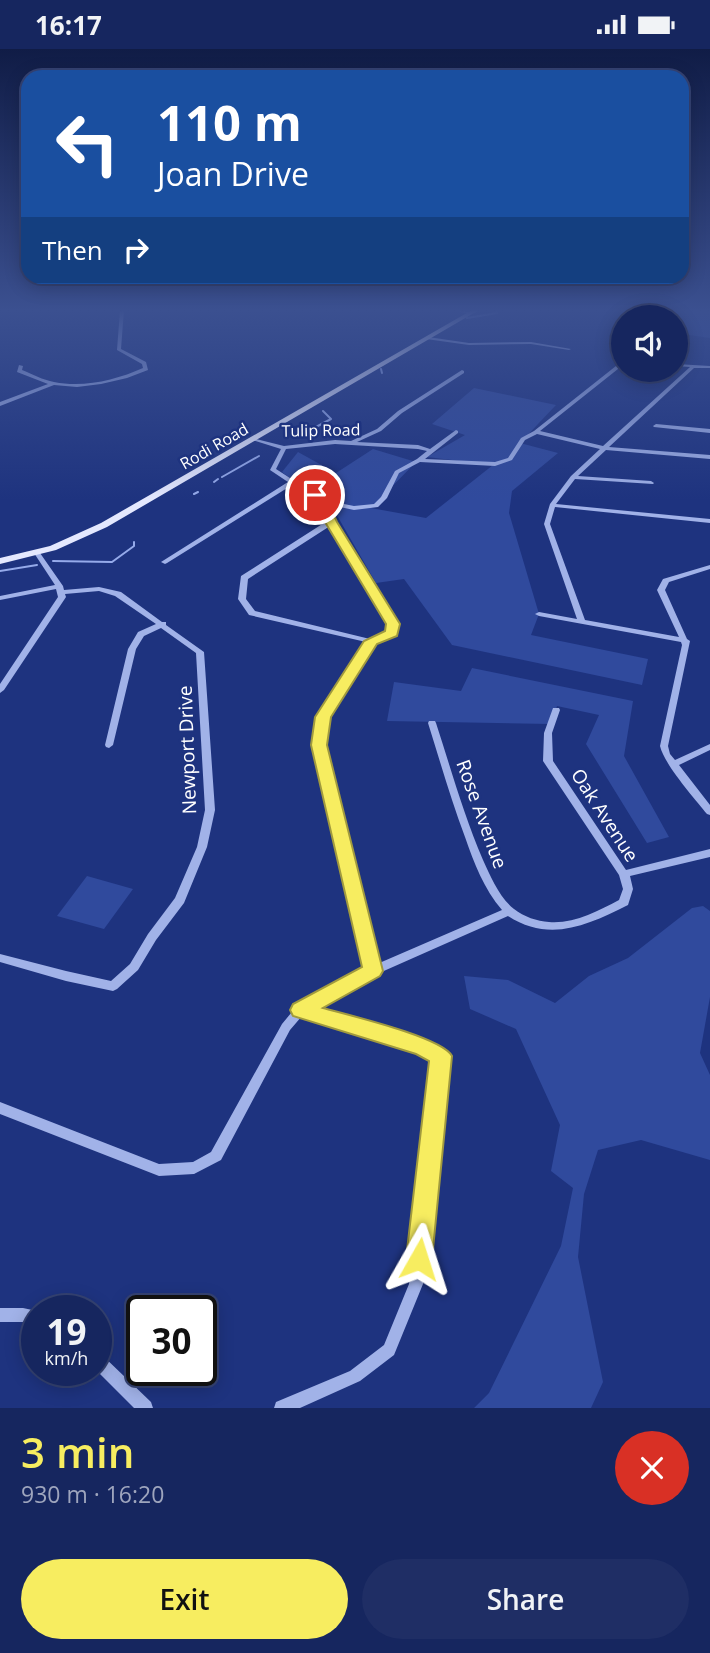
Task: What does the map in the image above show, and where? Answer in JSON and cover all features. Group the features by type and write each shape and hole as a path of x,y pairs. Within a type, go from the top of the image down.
{"main road":[{"name":"Rodi Road","path":"0,561 37,554 104,526 367,373"}],"street":[{"path":"25,373 53,384 78,386 136,373"},
{"path":"352,442 379,430 400,412 460,373"},
{"path":"419,460 495,464 510,459 523,439 536,432 610,373"},
{"path":"582,622 547,524 552,505 573,477 686,373"},
{"path":"0,404 53,384"},
{"path":"656,426 710,431"},
{"path":"284,448 273,470 322,502 345,507 370,508 384,498 397,472 419,460 456,432"},
{"path":"536,432 603,448 710,457"},
{"name":"Tulip Road","path":"254,439 284,448 320,442 352,442 418,447 431,451"},
{"path":"573,477 651,483"},
{"path":"165,562 292,482"},
{"path":"322,502 331,522 393,624 392,633 383,638 371,641 252,613 243,599 244,578 331,522"},
{"path":"552,505 710,521"},
{"path":"0,689 59,605 61,589 37,554"},
{"path":"710,567 666,581 661,590 686,641 686,656 664,747 673,764 710,812"},
{"name":"Newport Drive","path":"0,598 61,589 110,591 163,624 200,652 210,810 202,846 180,900 152,937 134,967 113,986 66,977 0,958"},
{"path":"539,614 686,641"},
{"path":"109,745 132,649 141,634 163,624"},
{"path":"371,641 323,717 319,745 373,971"},
{"name":"Oak Avenue","path":"509,911 526,922 557,927 585,920 624,902 628,889 624,874 548,761 548,733 556,710"},
{"name":"Rose Avenue","path":"432,723 483,873 509,911"},
{"path":"673,764 710,747"},
{"path":"624,874 710,853"},
{"path":"0,1108 159,1170 194,1168 216,1156 286,1027 300,1010 373,971 509,911"},
{"path":"282,1408 355,1376 389,1350 416,1284 440,1056 422,1047 300,1010"},
{"path":"0,1315 21,1315"},
{"path":"112,1375 145,1408"}],"shaded area":[{"path":"474,388 556,405 520,443 558,453 512,491 509,513 539,614 531,635 648,659 642,685 452,645 404,579 376,583 335,512 282,472 298,452 336,473 373,449 416,462 371,508 426,518 493,465 427,457 465,435 432,424"},
{"path":"472,668 633,701 624,756 669,837 647,843 586,744 599,715 557,706 551,724 387,721 394,682 461,691"},
{"path":"87,876 133,889 104,929 57,916"},
{"path":"703,906 710,911 710,997 700,1053 710,1075 710,1160 641,1140 598,1150 584,1194 578,1257 603,1382 591,1408 474,1408 489,1393 561,1246 573,1188 551,1171 560,1125 516,1029 470,1009 464,976 508,980 555,1003 589,976 628,958 692,908"}],"waterway":[{"path":"314,428 331,419 323,411"},
{"path":"222,477 259,456"},
{"path":"214,482 218,479"},
{"path":"194,494 198,492"},
{"path":"53,561 112,562 134,546 134,542"},
{"path":"0,571 37,565"}],"route":[{"path":"315,495 322,502 331,522 393,624 392,633 371,641 335,702 323,717 319,745 373,971 300,1010 422,1047 440,1056 419,1259"}]}
